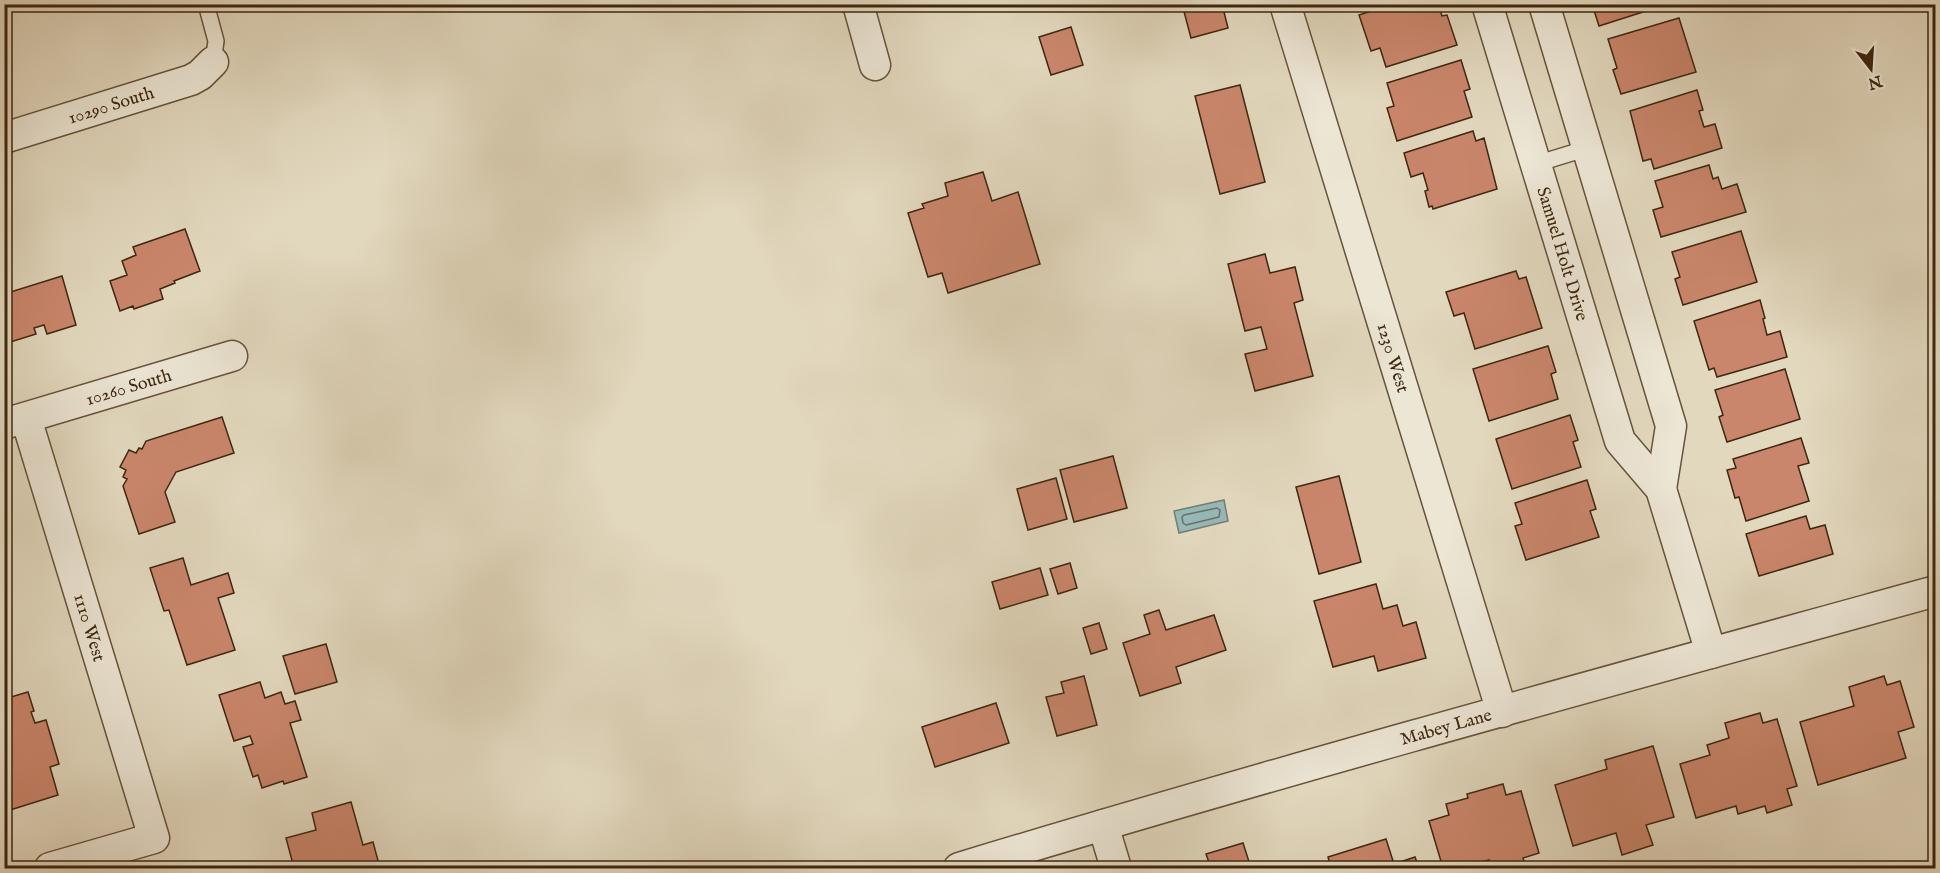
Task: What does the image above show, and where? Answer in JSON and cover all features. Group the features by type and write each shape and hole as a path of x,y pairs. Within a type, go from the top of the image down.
{"street":[{"path":"858,4 875,65"},
{"name":"1230 West","path":"1284,4 1502,712"},
{"name":"Samuel Holt Drive","path":"1487,4 1620,441 1661,489 1711,653"},
{"name":"Samuel Holt Drive","path":"1544,4 1671,426 1661,489"},
{"name":"10290 South","path":"4,138 191,80 200,75 213,62"},
{"name":"10260 South","path":"15,421 232,356"},
{"name":"1110 West","path":"15,421 154,838 50,868"},
{"name":"Mabey Lane","path":"959,868 1103,825 1935,591"},
{"path":"1103,825 1116,868"}],"lane":[{"path":"206,4 216,41 213,62"},
{"path":"1536,164 1588,148"}],"water":[{"path":"1224,500 1228,521 1179,533 1174,511"}],"building":[{"path":"1182,4 1222,4 1228,28 1191,38"},
{"path":"1393,4 1438,4 1442,16 1447,15 1457,45 1386,67 1380,48 1371,51 1359,15"},
{"path":"1592,4 1668,4 1599,26"},
{"path":"1679,18 1696,72 1621,94 1613,70 1617,68 1608,39"},
{"path":"1071,27 1083,65 1051,75 1039,37"},
{"path":"4,28 11,50 4,52"},
{"path":"1461,60 1470,89 1464,91 1472,117 1397,141 1387,108 1394,106 1387,83"},
{"path":"1240,85 1265,182 1220,194 1195,96"},
{"path":"1697,90 1703,110 1699,111 1704,127 1715,124 1722,148 1654,169 1651,159 1643,161 1630,111"},
{"path":"1473,131 1476,141 1484,138 1497,189 1433,209 1432,206 1429,207 1425,191 1428,190 1423,173 1411,177 1404,153"},
{"path":"1709,165 1713,179 1718,177 1722,189 1737,184 1746,212 1661,237 1653,210 1663,207 1655,181"},
{"path":"983,172 992,201 1018,192 1040,264 948,293 942,273 928,277 908,213 924,208 922,204 948,196 945,183"},
{"path":"185,229 200,271 160,289 163,299 134,309 133,306 120,311 110,281 127,275 122,261 136,255 133,247"},
{"path":"1741,231 1757,282 1683,305 1675,279 1680,277 1672,252"},
{"path":"1265,254 1270,273 1295,267 1303,300 1294,303 1313,376 1255,391 1245,354 1267,349 1261,327 1245,331 1228,264"},
{"path":"1516,271 1519,279 1526,277 1542,328 1475,349 1464,313 1454,316 1446,292"},
{"path":"62,276 76,325 47,334 44,325 34,328 36,334 4,344 4,294"},
{"path":"1760,300 1767,335 1780,331 1787,357 1717,377 1714,368 1709,370 1694,321"},
{"path":"1548,346 1556,372 1551,374 1558,399 1489,421 1473,369"},
{"path":"1785,369 1800,419 1727,442 1719,417 1723,415 1715,390"},
{"path":"1570,415 1578,440 1573,442 1581,467 1512,489 1496,439"},
{"path":"222,417 234,453 176,472 165,492 175,522 139,534 123,486 127,479 123,477 126,470 120,467 129,450 136,453 139,448 142,449 146,441"},
{"path":"1801,438 1809,463 1798,466 1809,501 1746,521 1739,497 1735,498 1727,470 1736,468 1733,459"},
{"path":"1113,456 1127,508 1074,522 1060,470"},
{"path":"1339,476 1361,562 1319,574 1296,487"},
{"path":"1056,478 1067,519 1028,530 1017,489"},
{"path":"1587,480 1596,509 1590,511 1599,537 1526,560 1515,526 1522,524 1515,503"},
{"path":"1806,516 1810,529 1825,525 1833,554 1759,576 1746,534"},
{"path":"183,558 191,585 228,573 234,593 218,598 235,650 187,665 169,610 164,611 150,568"},
{"path":"1070,563 1077,588 1058,594 1050,569"},
{"path":"1040,568 1048,595 1000,609 992,582"},
{"path":"1376,584 1383,609 1397,605 1403,626 1416,622 1426,658 1378,671 1374,656 1333,667 1314,601"},
{"path":"1159,610 1166,630 1214,615 1226,650 1176,667 1181,683 1140,696 1123,643 1150,634 1144,615"},
{"path":"1099,623 1107,649 1091,654 1083,628"},
{"path":"326,644 337,682 295,694 283,656"},
{"path":"1084,676 1097,725 1057,736 1046,697 1064,693 1061,682"},
{"path":"1884,676 1887,685 1900,681 1914,727 1898,732 1906,758 1818,785 1800,722 1854,706 1849,687"},
{"path":"1936,676 1936,699 1930,678"},
{"path":"260,682 265,698 281,692 285,704 295,701 301,720 290,723 307,777 284,784 283,781 262,788 258,775 253,777 243,747 253,744 250,736 234,741 219,695"},
{"path":"28,692 35,723 46,720 59,764 50,767 58,795 10,810 4,791 4,699"},
{"path":"996,703 1009,743 935,767 922,727"},
{"path":"1760,713 1763,723 1777,719 1797,786 1787,789 1792,805 1767,813 1765,806 1738,814 1736,806 1696,818 1680,764 1710,755 1707,745 1729,738 1725,723"},
{"path":"1653,746 1674,817 1646,825 1653,845 1622,855 1616,833 1573,846 1555,785 1607,769 1605,760"},
{"path":"1503,784 1506,795 1521,791 1539,853 1523,858 1526,868 1491,868 1489,860 1458,868 1443,868 1429,821 1449,815 1446,804 1468,798 1467,794"},
{"path":"351,802 363,845 373,842 380,868 294,868 286,838 316,830 312,813"},
{"path":"1386,839 1394,864 1415,857 1419,868 1331,868 1328,857"},
{"path":"1243,843 1251,868 1211,868 1206,854"}]}
